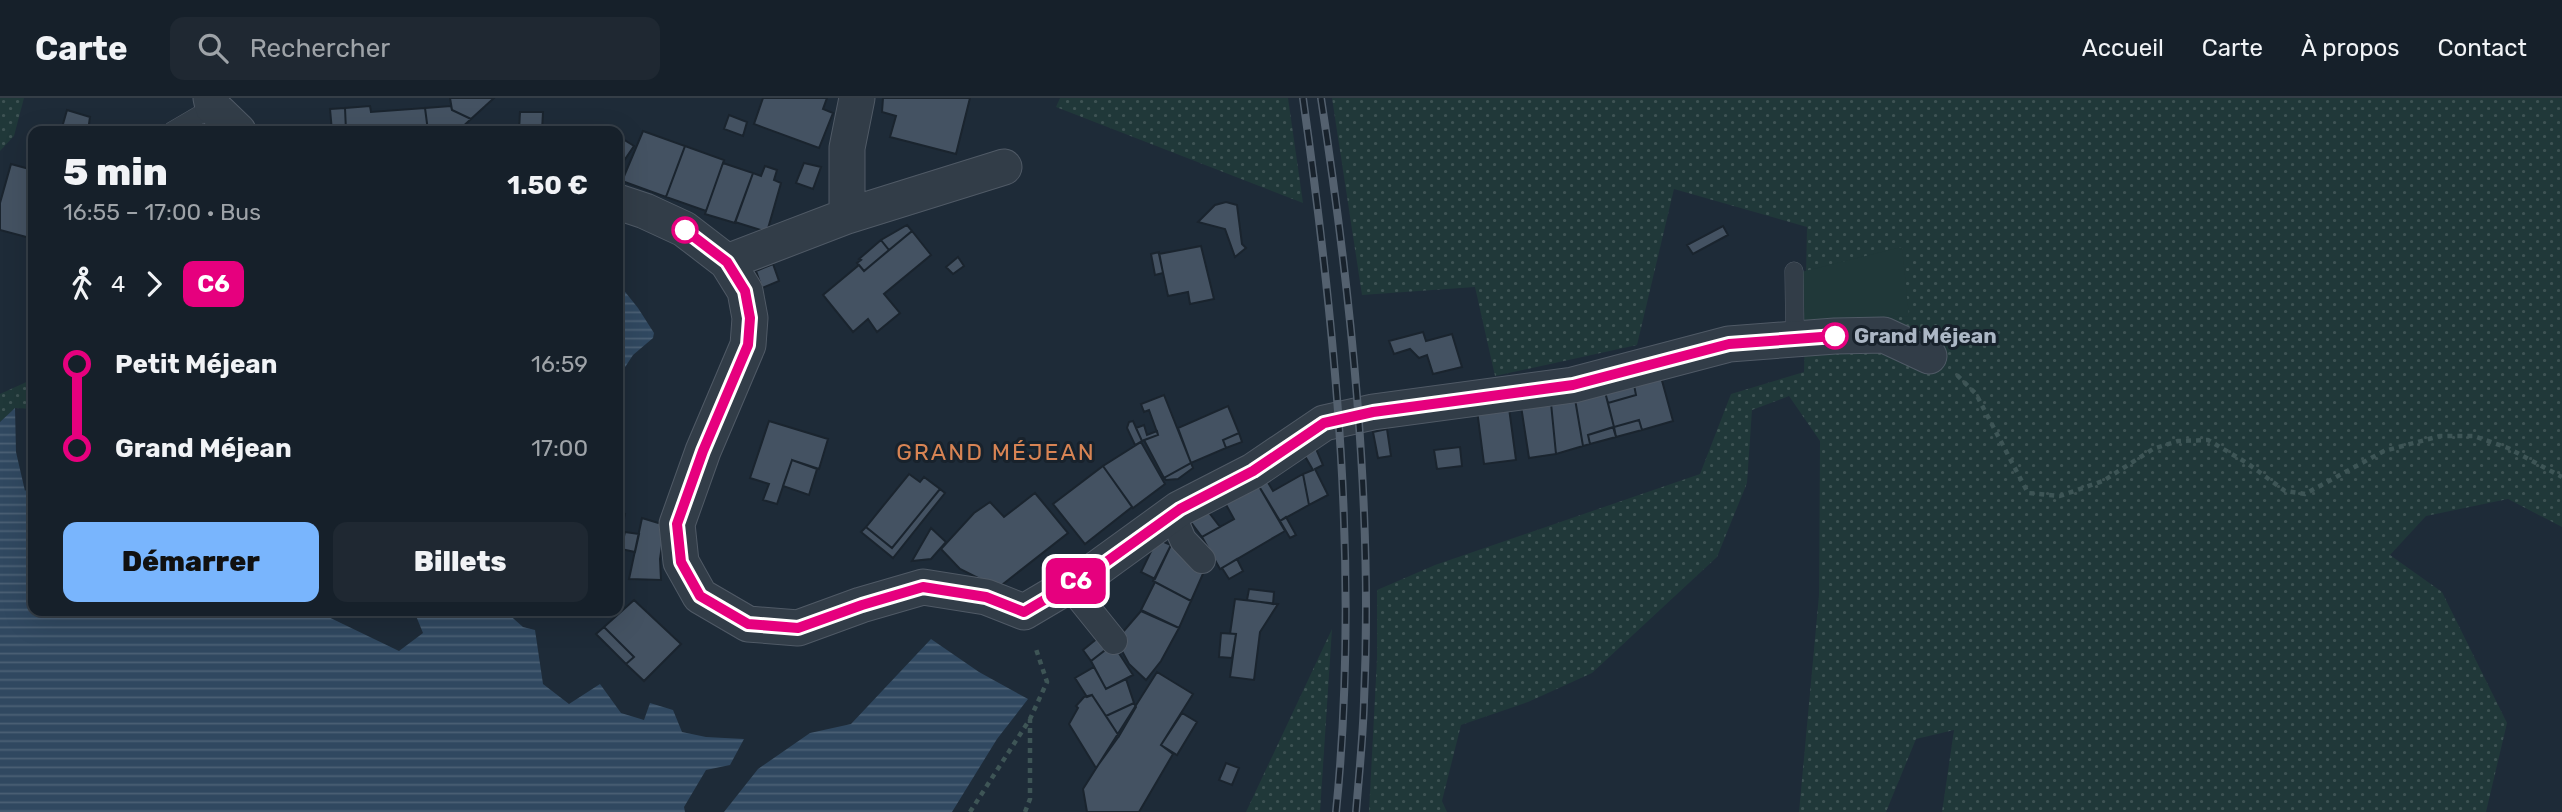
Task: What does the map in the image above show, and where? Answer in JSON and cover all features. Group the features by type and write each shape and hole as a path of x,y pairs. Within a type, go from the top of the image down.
{"street":[{"path":"847,216 847,148 857,98"},
{"path":"212,103 233,126"},
{"path":"727,262 847,216 1004,167"},
{"path":"623,204 684,229 727,262 745,291 750,318 748,345 703,451 677,524 681,562 700,596 748,624 798,628 923,587 986,597 1024,612 1095,570 1172,514 1253,471 1324,423 1373,412 1573,385 1729,344 1884,335 1928,356"},
{"path":"1172,514 1183,540 1202,559"},
{"path":"1069,585 1114,641"}],"lane":[{"path":"179,126 212,103"},
{"path":"1794,271 1795,339"}],"path":[{"path":"1928,356 1946,364 1976,394 2028,493 2060,496 2103,481 2153,449 2178,441 2208,440 2247,463 2285,491 2305,494 2384,451 2440,436 2474,436 2508,448 2562,477"},
{"path":"970,812 1030,719 1047,682 1024,612"},
{"path":"1025,812 1030,799 1030,719"}],"green space":[{"path":"0,98 24,98 14,136 0,151"},
{"path":"1060,98 1288,98 1303,203 1056,107"},
{"path":"1332,98 2562,98 2562,527 2508,499 2426,516 2390,555 2442,592 2507,723 2486,812 1942,812 1954,730 1916,739 1886,812 1799,812 1819,595 1820,441 1789,396 1752,410 1747,483 1717,557 1592,673 1528,702 1461,725 1442,801 1447,812 1369,812 1377,659 1377,590 1435,565 1700,474 1731,394 1804,372 1807,227 1674,189 1637,345 1495,376 1475,287 1362,295"},
{"path":"1902,247 1909,316 1801,321 1801,272"},
{"path":"28,381 28,409 15,408 0,422 0,394"},
{"path":"1332,629 1320,812 1246,812"}],"water":[{"path":"623,289 654,333 653,338 633,355 623,370"},
{"path":"15,408 16,452 25,491 28,488 28,616 326,616 399,651 423,633 416,616 511,616 523,627 535,630 543,684 569,704 600,684 621,713 644,720 650,703 673,710 682,732 706,737 744,739 730,765 706,770 684,807 685,812 0,812 0,422"},
{"path":"931,639 979,672 1028,699 997,739 952,812 724,812 758,769 810,733 851,724"}],"building":[{"path":"450,98 494,98 471,119 452,110"},
{"path":"763,98 827,98 823,109 833,113 819,148 754,124"},
{"path":"883,98 970,98 956,154 890,137 896,116 882,112"},
{"path":"370,106 371,112 425,108 427,126 346,126 345,108"},
{"path":"451,106 452,110 471,119 463,126 427,126 425,108"},
{"path":"345,108 346,126 332,126 330,109"},
{"path":"67,110 90,117 89,126 62,126"},
{"path":"520,112 543,112 542,126 519,126"},
{"path":"729,115 747,122 743,136 724,129"},
{"path":"643,131 685,146 666,197 623,181"},
{"path":"623,139 634,146 623,162"},
{"path":"685,146 724,160 706,211 666,197"},
{"path":"723,163 753,173 735,223 705,214"},
{"path":"804,163 821,167 813,189 796,183"},
{"path":"11,164 28,169 28,237 0,230 0,203"},
{"path":"765,166 777,170 774,180 781,183 767,232 735,222 753,173 761,176"},
{"path":"1226,202 1237,205 1242,244 1246,248 1235,257 1225,229 1198,222 1215,205"},
{"path":"907,225 912,231 889,250 881,240"},
{"path":"1723,226 1728,235 1693,254 1687,245"},
{"path":"912,231 931,255 884,294 900,313 877,332 868,319 853,332 823,295 859,265 864,271"},
{"path":"881,240 889,250 864,271 857,263 861,260 859,259"},
{"path":"1201,246 1214,299 1190,304 1188,292 1168,296 1159,254"},
{"path":"1159,252 1163,273 1155,275 1151,254"},
{"path":"958,257 964,266 953,274 946,267"},
{"path":"773,264 779,281 762,288 756,271"},
{"path":"1423,332 1426,341 1452,334 1462,367 1433,374 1427,355 1419,358 1410,349 1394,354 1389,341"},
{"path":"1661,377 1673,421 1642,430 1639,420 1614,427 1608,403 1636,395 1634,385"},
{"path":"1634,385 1636,395 1608,403 1605,392"},
{"path":"1605,392 1614,427 1588,435 1590,444 1583,446 1575,399"},
{"path":"1164,395 1191,463 1164,478 1144,440 1158,435 1149,410 1144,412 1141,404"},
{"path":"1575,399 1583,446 1556,454 1551,403"},
{"path":"1551,403 1556,454 1529,458 1521,406"},
{"path":"1228,406 1239,433 1223,440 1226,448 1191,463 1178,428"},
{"path":"1509,408 1516,460 1484,464 1477,410"},
{"path":"1639,420 1642,430 1616,437 1614,427"},
{"path":"769,421 828,439 819,469 792,460 777,504 763,500 769,484 750,478"},
{"path":"1133,421 1142,441 1135,445 1127,428 1129,422"},
{"path":"1144,425 1147,435 1157,431 1158,435 1142,441 1136,428"},
{"path":"1613,427 1616,437 1590,444 1588,435"},
{"path":"1387,429 1391,456 1378,458 1373,432"},
{"path":"1239,433 1242,442 1226,448 1223,440"},
{"path":"1141,442 1165,484 1133,508 1103,466"},
{"path":"1314,444 1323,465 1315,469 1328,495 1309,505 1303,474 1313,470 1302,451"},
{"path":"1460,447 1462,466 1437,469 1434,450"},
{"path":"792,460 817,469 809,495 783,486"},
{"path":"1191,463 1193,468 1178,479 1164,478"},
{"path":"1103,466 1132,507 1085,544 1053,504"},
{"path":"909,474 920,482 924,477 940,489 892,548 866,527"},
{"path":"1303,474 1309,505 1280,521 1257,483 1266,479 1273,491"},
{"path":"1257,483 1285,531 1220,569 1202,537 1234,519 1224,501"},
{"path":"940,489 945,493 893,558 861,532 866,527 892,548"},
{"path":"1035,493 1068,533 998,588 960,569 941,549 974,513 990,502 1004,517"},
{"path":"1207,510 1220,527 1202,537 1190,521"},
{"path":"1286,517 1296,535 1290,538 1280,521"},
{"path":"642,518 665,525 660,559 661,580 629,579"},
{"path":"931,528 946,542 931,559 912,561"},
{"path":"625,532 639,534 635,552 623,549"},
{"path":"1157,539 1171,545 1155,579 1141,572"},
{"path":"1171,545 1206,567 1191,601 1153,581"},
{"path":"1237,559 1243,571 1229,579 1222,568"},
{"path":"1155,582 1191,601 1179,628 1141,610"},
{"path":"1249,589 1274,592 1273,604 1247,600"},
{"path":"1235,599 1278,604 1260,632 1254,680 1230,677 1236,634 1230,634"},
{"path":"634,600 681,644 644,681 626,664 634,657 604,627 616,616 623,616 623,610"},
{"path":"1141,611 1179,628 1161,661 1146,680 1129,664 1116,640"},
{"path":"604,627 634,657 626,664 596,634"},
{"path":"1104,633 1113,644 1091,661 1083,650"},
{"path":"1221,633 1236,634 1232,658 1219,657"},
{"path":"1113,644 1133,675 1106,689 1091,661"},
{"path":"1094,667 1106,689 1126,679 1134,703 1106,716 1092,695 1087,697 1075,678"},
{"path":"1157,672 1193,694 1161,745 1173,754 1139,812 1087,812 1083,789"},
{"path":"1092,695 1119,736 1096,768 1069,724 1078,708 1076,706 1084,697"},
{"path":"1134,703 1136,707 1119,736 1106,716"},
{"path":"1182,713 1197,722 1177,755 1161,745"},
{"path":"1226,763 1239,768 1232,785 1219,780"}],"railway":[{"path":"1303,98 1325,275 1341,454 1346,634 1336,812"},
{"path":"1321,98 1342,247 1362,475 1366,626 1363,729 1356,812"}],"bus line":[{"name":"C6","path":"685,230 727,262 745,291 750,318 748,345 703,451 677,524 681,562 700,596 748,624 798,628 923,587 986,597 1024,612 1095,570 1180,509 1253,471 1324,423 1373,412 1573,385 1729,344 1835,336"}],"place":[{"name":"Grand Méjean","path":"1835,336"}],"district":[{"name":"GRAND MÉJEAN","path":"996,452"}]}
